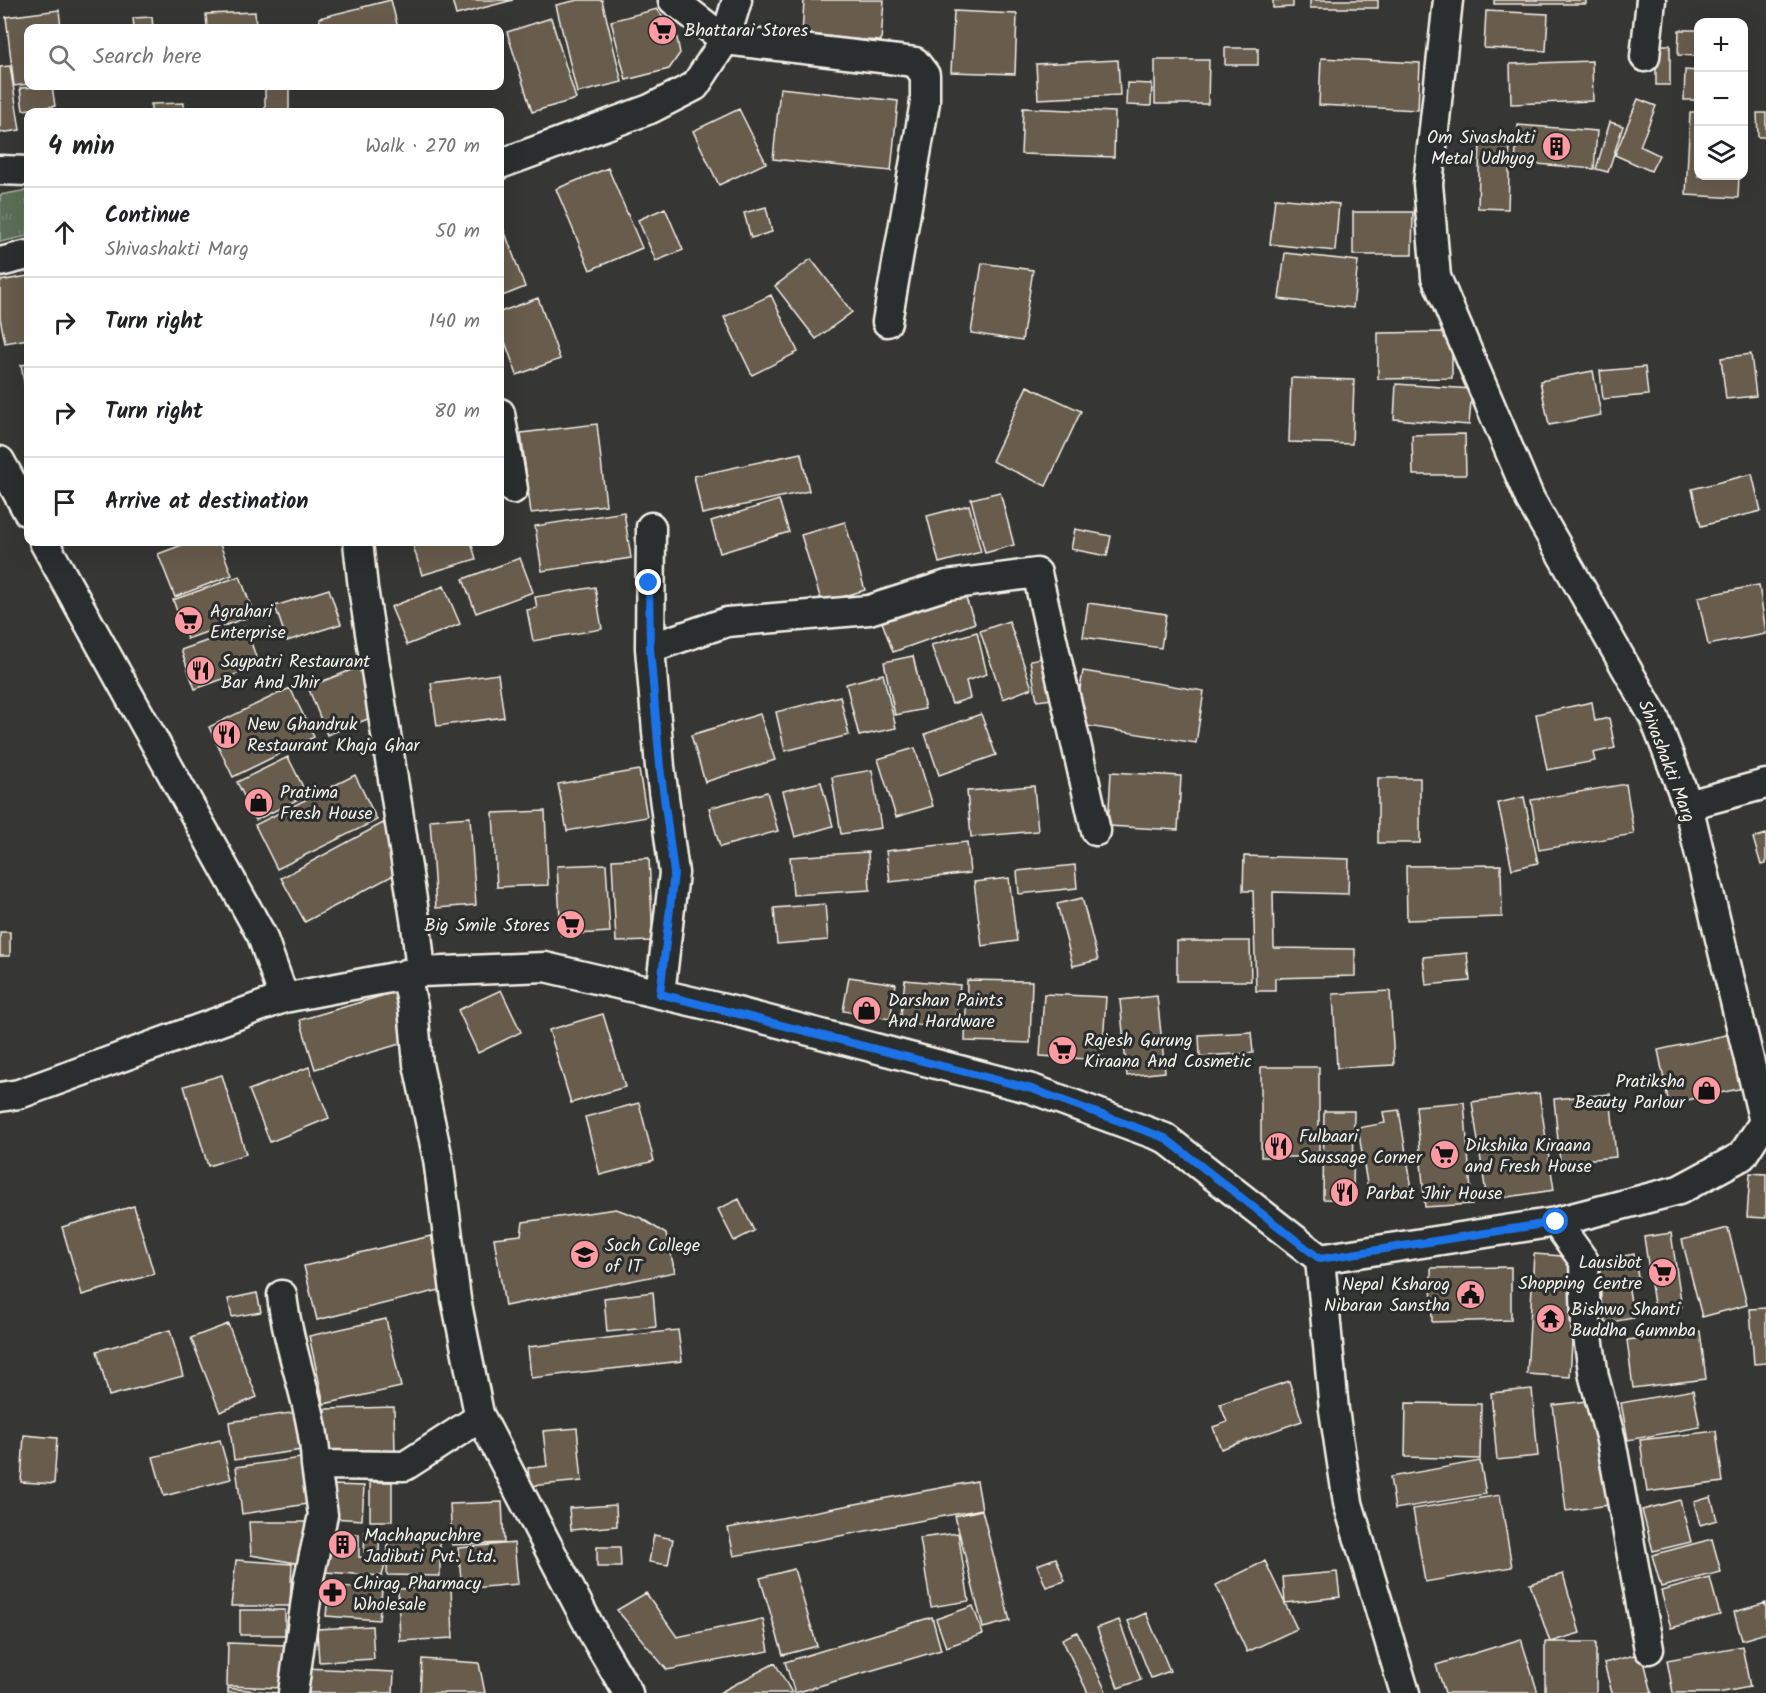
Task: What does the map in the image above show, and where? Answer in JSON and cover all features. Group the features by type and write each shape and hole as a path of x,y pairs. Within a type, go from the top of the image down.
{"street":[{"path":"673,0 725,40 915,62 925,75 925,102 887,322"},
{"path":"504,163 650,109 695,86 725,40 737,0"},
{"name":"Shivashakti Marg","path":"1320,1259 1556,1222 1678,1191 1742,1156 1765,1122 1688,805 1654,717 1530,500 1436,277 1428,184 1448,0"},
{"path":"1644,57 1651,0"},
{"path":"0,170 24,171"},
{"path":"0,262 24,256"},
{"path":"504,436 513,489"},
{"path":"0,461 24,505"},
{"path":"651,527 650,648 660,767 674,873 660,994"},
{"path":"47,546 262,936 284,998"},
{"path":"358,546 414,973 413,1007 418,1064 440,1171 456,1299 478,1414 595,1637 628,1693"},
{"path":"650,648 727,622 869,610 947,585 1038,573 1096,831"},
{"path":"1688,805 1766,784"},
{"path":"0,1097 19,1094 284,998 414,973 545,967 1032,1089 1165,1138 1320,1259 1347,1503 1405,1693"},
{"path":"1556,1222 1584,1261 1586,1323 1594,1377 1611,1440 1649,1648"},
{"path":"282,1294 286,1330 315,1442 323,1515 309,1578 293,1693"},
{"path":"316,1465 405,1466 472,1422 478,1414"}],"green space":[{"path":"24,191 24,237 0,242 0,195"}],"building":[{"path":"391,0 397,24 321,24 319,18"},
{"path":"452,0 513,0 456,15"},
{"path":"578,0 602,0 622,82 577,93 556,5"},
{"path":"804,0 884,0 881,41 802,36"},
{"path":"1273,0 1293,0 1293,7 1273,8"},
{"path":"1310,0 1378,0 1378,8 1310,8"},
{"path":"1494,0 1586,0 1586,4 1494,4"},
{"path":"657,9 676,33 680,53 669,69 626,80 611,21"},
{"path":"59,10 61,24 24,24 24,85 14,86 6,17"},
{"path":"954,11 1017,14 1015,74 951,72"},
{"path":"1486,11 1548,14 1546,51 1484,48"},
{"path":"255,12 256,24 207,24 206,14"},
{"path":"152,17 153,24 134,24 133,18"},
{"path":"551,18 576,99 532,112 507,32"},
{"path":"1679,30 1694,30 1694,56 1678,55"},
{"path":"1656,45 1670,45 1670,85 1656,85"},
{"path":"1225,48 1258,48 1258,65 1225,65"},
{"path":"1321,58 1420,63 1418,110 1319,105"},
{"path":"1118,60 1120,95 1038,99 1036,64"},
{"path":"1155,60 1209,60 1208,104 1155,104"},
{"path":"1592,61 1593,101 1511,104 1510,64"},
{"path":"10,66 20,130 0,133 0,67"},
{"path":"1685,70 1694,71 1694,100 1684,100"},
{"path":"1127,83 1152,84 1151,106 1126,105"},
{"path":"20,88 53,90 55,106 24,108 23,110"},
{"path":"780,88 898,101 891,171 773,159"},
{"path":"265,90 289,90 289,108 265,108"},
{"path":"1638,99 1656,106 1640,146 1659,155 1651,171 1615,155"},
{"path":"184,103 184,108 151,108 151,104"},
{"path":"1023,108 1115,112 1114,157 1021,154"},
{"path":"739,109 766,163 719,185 693,131"},
{"path":"1690,112 1694,112 1694,180 1739,180 1738,198 1686,195"},
{"path":"1757,113 1766,113 1766,137 1758,137"},
{"path":"1610,122 1623,126 1608,172 1596,169"},
{"name":"Om Sivashakti Metal Udhyog","path":"1518,125 1597,131 1594,169 1515,162"},
{"path":"1480,138 1510,139 1508,209 1478,208"},
{"path":"608,168 642,248 590,270 556,189"},
{"path":"1275,198 1339,204 1335,251 1270,244"},
{"path":"766,207 772,232 751,238 744,213"},
{"path":"665,208 683,250 656,261 638,220"},
{"path":"1353,212 1413,212 1412,255 1353,255"},
{"path":"504,230 525,287 504,295"},
{"path":"1285,253 1358,261 1353,308 1279,299"},
{"path":"811,259 852,312 816,339 775,286"},
{"path":"982,263 1033,270 1022,341 971,333"},
{"path":"24,277 24,340 5,343 0,318 0,281"},
{"path":"771,295 798,352 752,375 724,317"},
{"path":"538,298 560,359 517,375 504,339 504,311"},
{"path":"1452,332 1452,378 1378,379 1378,333"},
{"path":"1751,354 1756,396 1726,399 1721,358"},
{"path":"21,365 24,365 24,382"},
{"path":"1645,367 1648,395 1603,399 1600,371"},
{"path":"1593,371 1601,415 1549,425 1540,381"},
{"path":"1291,378 1354,380 1352,444 1289,442"},
{"path":"1396,384 1472,389 1469,425 1394,419"},
{"path":"1027,386 1081,411 1046,486 992,461"},
{"path":"597,424 606,505 531,513 521,433"},
{"path":"1465,434 1466,475 1413,475 1412,435"},
{"path":"801,453 809,491 702,514 694,476"},
{"path":"1752,474 1761,511 1701,526 1692,489"},
{"path":"1000,492 1014,545 985,553 971,499"},
{"path":"779,500 789,532 720,553 711,521"},
{"path":"969,505 981,552 939,563 927,516"},
{"path":"624,512 631,558 542,571 535,526"},
{"path":"845,522 865,590 822,603 801,535"},
{"path":"1075,529 1111,536 1107,556 1071,549"},
{"path":"179,546 221,546 232,575 175,597 158,554"},
{"path":"413,546 472,546 476,559 422,575"},
{"path":"520,558 533,592 476,613 463,579"},
{"path":"240,576 254,615 187,639 173,600"},
{"path":"1759,585 1766,634 1708,645 1698,597"},
{"path":"444,586 460,624 407,645 391,607"},
{"path":"595,587 602,629 533,641 527,610 537,608 535,597"},
{"path":"329,589 341,624 287,641 275,606"},
{"path":"964,593 975,623 893,652 882,622"},
{"path":"1088,603 1166,614 1161,648 1083,637"},
{"path":"1009,621 1032,688 1003,699 980,631"},
{"path":"246,627 259,666 195,689 181,650"},
{"path":"977,632 987,674 966,681 970,698 952,704 931,645"},
{"path":"913,656 925,709 895,715 884,662"},
{"path":"1053,656 1060,698 1037,701 1030,660"},
{"path":"359,667 378,715 327,735 308,687"},
{"path":"1083,671 1204,691 1196,743 1074,724"},
{"path":"498,674 504,717 437,726 431,683"},
{"path":"883,674 896,728 859,736 846,684"},
{"path":"290,688 314,737 233,777 209,727"},
{"path":"840,696 849,735 785,751 776,712"},
{"path":"1592,702 1595,721 1609,718 1615,748 1593,753 1595,761 1547,770 1536,714"},
{"path":"760,714 775,760 705,782 691,735"},
{"path":"981,714 996,755 939,775 925,734"},
{"path":"915,748 933,806 896,817 878,759"},
{"path":"288,757 307,795 256,820 237,782"},
{"path":"639,770 647,817 567,831 558,784"},
{"path":"872,770 881,828 841,834 832,777"},
{"path":"1111,772 1181,776 1178,830 1108,826"},
{"path":"355,775 377,820 277,869 255,825"},
{"path":"1378,778 1420,778 1420,843 1378,843"},
{"path":"821,782 833,826 795,837 783,791"},
{"path":"1626,784 1634,834 1539,850 1531,800"},
{"path":"1034,786 1038,831 971,837 967,791"},
{"path":"767,792 778,831 720,847 709,808"},
{"path":"1524,797 1538,863 1512,869 1498,803"},
{"path":"545,811 548,885 497,887 493,813"},
{"path":"470,817 476,905 436,908 430,820"},
{"path":"383,823 407,868 305,922 281,878"},
{"path":"1766,834 1766,864 1761,865 1753,838"},
{"path":"967,842 970,873 890,882 886,851"},
{"path":"868,852 870,890 793,895 790,857"},
{"path":"1244,856 1349,859 1348,894 1273,892 1274,948 1355,949 1355,976 1275,978 1275,991 1256,991 1253,891 1243,891"},
{"path":"649,858 653,941 616,942 612,860"},
{"path":"606,864 610,932 561,935 557,866"},
{"path":"1075,865 1077,888 1019,894 1017,871"},
{"path":"1501,865 1502,917 1407,920 1406,866"},
{"path":"1009,878 1017,941 982,946 974,882"},
{"path":"1082,898 1098,960 1073,966 1057,904"},
{"path":"825,904 828,940 777,944 774,908"},
{"path":"0,932 10,932 10,956 0,956"},
{"path":"1177,941 1250,941 1251,981 1177,981"},
{"path":"1467,953 1470,981 1426,985 1423,957"},
{"path":"849,977 896,984 890,1019 843,1011"},
{"path":"905,980 960,985 955,1029 900,1023"},
{"path":"967,980 1032,981 1030,1043 965,1041"},
{"path":"501,990 521,1032 478,1053 458,1010"},
{"path":"1390,991 1394,1065 1337,1068 1333,994"},
{"path":"395,992 410,1041 315,1069 300,1020"},
{"path":"1044,994 1106,997 1102,1060 1040,1056"},
{"path":"1157,996 1165,1072 1127,1076 1120,1000"},
{"path":"603,1014 625,1087 571,1103 549,1030"},
{"path":"1251,1032 1253,1053 1200,1056 1199,1035"},
{"path":"1731,1034 1743,1088 1669,1104 1658,1050"},
{"path":"309,1067 329,1118 270,1142 249,1090"},
{"path":"1261,1067 1319,1067 1319,1157 1261,1157"},
{"path":"222,1075 246,1154 208,1166 184,1086"},
{"path":"1539,1093 1554,1190 1487,1200 1472,1102"},
{"path":"1610,1094 1616,1157 1560,1162 1554,1099"},
{"name":"Dikshika Kiraana and Fresh House","path":"1464,1102 1472,1204 1425,1207 1416,1106"},
{"path":"639,1103 654,1161 600,1175 585,1117"},
{"path":"1399,1110 1412,1189 1369,1196 1358,1128 1385,1123 1383,1112"},
{"path":"1324,1111 1354,1111 1353,1200 1323,1199"},
{"path":"1750,1173 1766,1174 1766,1218 1747,1217"},
{"path":"739,1199 754,1231 734,1241 718,1209"},
{"path":"134,1206 154,1274 82,1295 62,1227"},
{"name":"Soch College of IT","path":"616,1209 641,1218 666,1234 675,1272 505,1306 494,1238 521,1235 523,1222"},
{"path":"1728,1228 1747,1305 1702,1317 1682,1240"},
{"name":"Lausibot Shopping Centre","path":"1671,1233 1682,1307 1655,1311 1644,1237"},
{"path":"431,1236 444,1289 317,1320 304,1266"},
{"path":"1534,1254 1577,1257 1570,1377 1527,1374"},
{"path":"1634,1254 1639,1283 1628,1285 1634,1318 1605,1323 1594,1261"},
{"name":"Nepal Ksharog Nibaran Sanstha","path":"1511,1267 1511,1320 1432,1322 1431,1268"},
{"path":"653,1292 656,1327 607,1332 604,1298"},
{"path":"257,1293 261,1312 232,1317 228,1299"},
{"path":"1766,1308 1766,1363 1754,1364 1750,1309"},
{"path":"386,1319 401,1387 324,1404 309,1336"},
{"path":"228,1324 257,1397 220,1412 191,1338"},
{"path":"170,1330 183,1376 109,1396 97,1351"},
{"path":"678,1330 682,1361 531,1378 528,1347"},
{"path":"1700,1331 1706,1379 1633,1388 1627,1340"},
{"path":"1289,1381 1302,1421 1221,1449 1213,1427 1227,1422 1220,1404"},
{"path":"1532,1389 1538,1456 1497,1460 1491,1393"},
{"path":"1693,1390 1700,1427 1628,1440 1621,1403"},
{"path":"1595,1400 1609,1505 1566,1511 1553,1405"},
{"path":"1406,1403 1481,1404 1480,1459 1405,1457"},
{"path":"394,1407 395,1453 326,1455 325,1409"},
{"path":"297,1412 302,1450 234,1460 229,1422"},
{"path":"577,1428 582,1481 530,1486 528,1468 547,1466 543,1431"},
{"path":"1716,1431 1723,1482 1647,1492 1640,1440"},
{"path":"24,1435 57,1438 54,1484 21,1482"},
{"path":"220,1440 231,1479 164,1496 153,1457"},
{"path":"301,1458 307,1504 242,1514 236,1467"},
{"path":"1480,1461 1486,1494 1395,1509 1390,1477"},
{"path":"977,1481 982,1509 734,1556 728,1528"},
{"path":"370,1482 392,1482 392,1521 370,1521"},
{"path":"333,1485 364,1486 362,1520 332,1518"},
{"path":"1500,1495 1512,1567 1425,1582 1413,1509"},
{"path":"1711,1497 1717,1520 1700,1525 1694,1502"},
{"path":"1680,1500 1691,1542 1653,1551 1642,1510"},
{"path":"502,1502 504,1543 452,1545 450,1504"},
{"path":"616,1505 617,1526 571,1530 569,1508"},
{"path":"982,1510 1010,1621 983,1628 955,1516"},
{"path":"249,1522 306,1522 307,1565 251,1555"},
{"path":"365,1530 380,1530 379,1552 364,1552"},
{"path":"388,1532 440,1533 440,1576 387,1575"},
{"path":"958,1533 969,1601 931,1607 920,1538"},
{"name":"Machhapuchhre Jadibuti Pvt. Ltd.","path":"328,1534 359,1534 359,1557 386,1561 382,1576 326,1572"},
{"path":"654,1535 673,1539 668,1565 649,1562"},
{"path":"1712,1539 1721,1572 1661,1587 1652,1555"},
{"path":"514,1543 518,1584 462,1589 458,1548"},
{"path":"597,1547 620,1547 621,1567 597,1567"},
{"path":"1056,1558 1065,1581 1046,1587 1037,1565"},
{"path":"236,1560 292,1564 290,1606 231,1606"},
{"path":"1265,1561 1297,1629 1247,1652 1216,1585"},
{"path":"794,1569 817,1646 783,1655 760,1578"},
{"path":"1337,1572 1340,1597 1285,1603 1283,1577"},
{"path":"1563,1574 1580,1633 1550,1642 1530,1584"},
{"path":"1710,1578 1720,1615 1671,1628 1661,1591"},
{"path":"329,1586 382,1590 379,1620 326,1616"},
{"path":"451,1587 453,1638 400,1641 398,1589"},
{"path":"646,1593 677,1637 763,1619 769,1651 667,1670 617,1610"},
{"path":"1766,1603 1766,1633 1742,1640 1734,1612"},
{"path":"973,1606 983,1634 946,1647 936,1619"},
{"path":"240,1610 285,1610 285,1635 240,1635"},
{"path":"1146,1613 1170,1671 1151,1678 1128,1621"},
{"path":"932,1617 941,1650 795,1693 785,1662"},
{"path":"1119,1620 1141,1680 1118,1688 1097,1628"},
{"path":"372,1626 374,1659 319,1662 317,1629"},
{"path":"1077,1632 1107,1693 1088,1693 1062,1639"},
{"path":"1521,1639 1538,1693 1445,1693 1436,1665"},
{"path":"1545,1642 1596,1642 1596,1693 1545,1693"},
{"path":"228,1643 286,1645 284,1688 227,1686"},
{"path":"1742,1646 1750,1687 1718,1693 1673,1693 1667,1660"},
{"path":"1642,1653 1652,1693 1612,1693 1604,1663"},
{"path":"422,1659 479,1663 485,1693 420,1693"},
{"path":"775,1663 792,1693 719,1693"},
{"path":"304,1668 394,1672 393,1693 303,1693"},
{"path":"228,1688 278,1693 228,1693"}],"place":[{"name":"Bhattarai Stores","path":"663,30"},
{"name":"Om Sivashakti Metal Udhyog","path":"1556,147"},
{"name":"Agrahari Enterprise","path":"189,621"},
{"name":"Saypatri Restaurant Bar And Jhir","path":"200,671"},
{"name":"New Ghandruk Restaurant Khaja Ghar","path":"226,734"},
{"name":"Pratima Fresh House","path":"259,802"},
{"name":"Big Smile Stores","path":"571,925"},
{"name":"Darshan Paints And Hardware","path":"867,1010"},
{"name":"Rajesh Gurung Kiraana And Cosmetic","path":"1063,1050"},
{"name":"Pratiksha Beauty Parlour","path":"1706,1091"},
{"name":"Fulbaari Saussage Corner","path":"1278,1146"},
{"name":"Dikshika Kiraana and Fresh House","path":"1444,1155"},
{"name":"Parbat Jhir House","path":"1345,1193"},
{"name":"Soch College of IT","path":"584,1255"},
{"name":"Lausibot Shopping Centre","path":"1663,1272"},
{"name":"Nepal Ksharog Nibaran Sanstha","path":"1471,1294"},
{"name":"Bishwo Shanti Buddha Gumnba","path":"1550,1319"},
{"name":"Machhapuchhre Jadibuti Pvt. Ltd.","path":"343,1545"},
{"name":"Chirag Pharmacy Wholesale","path":"332,1593"}],"route":[{"path":"649,583 650,648 660,767 674,873 660,994 1032,1089 1165,1138 1320,1259 1556,1222"}]}
